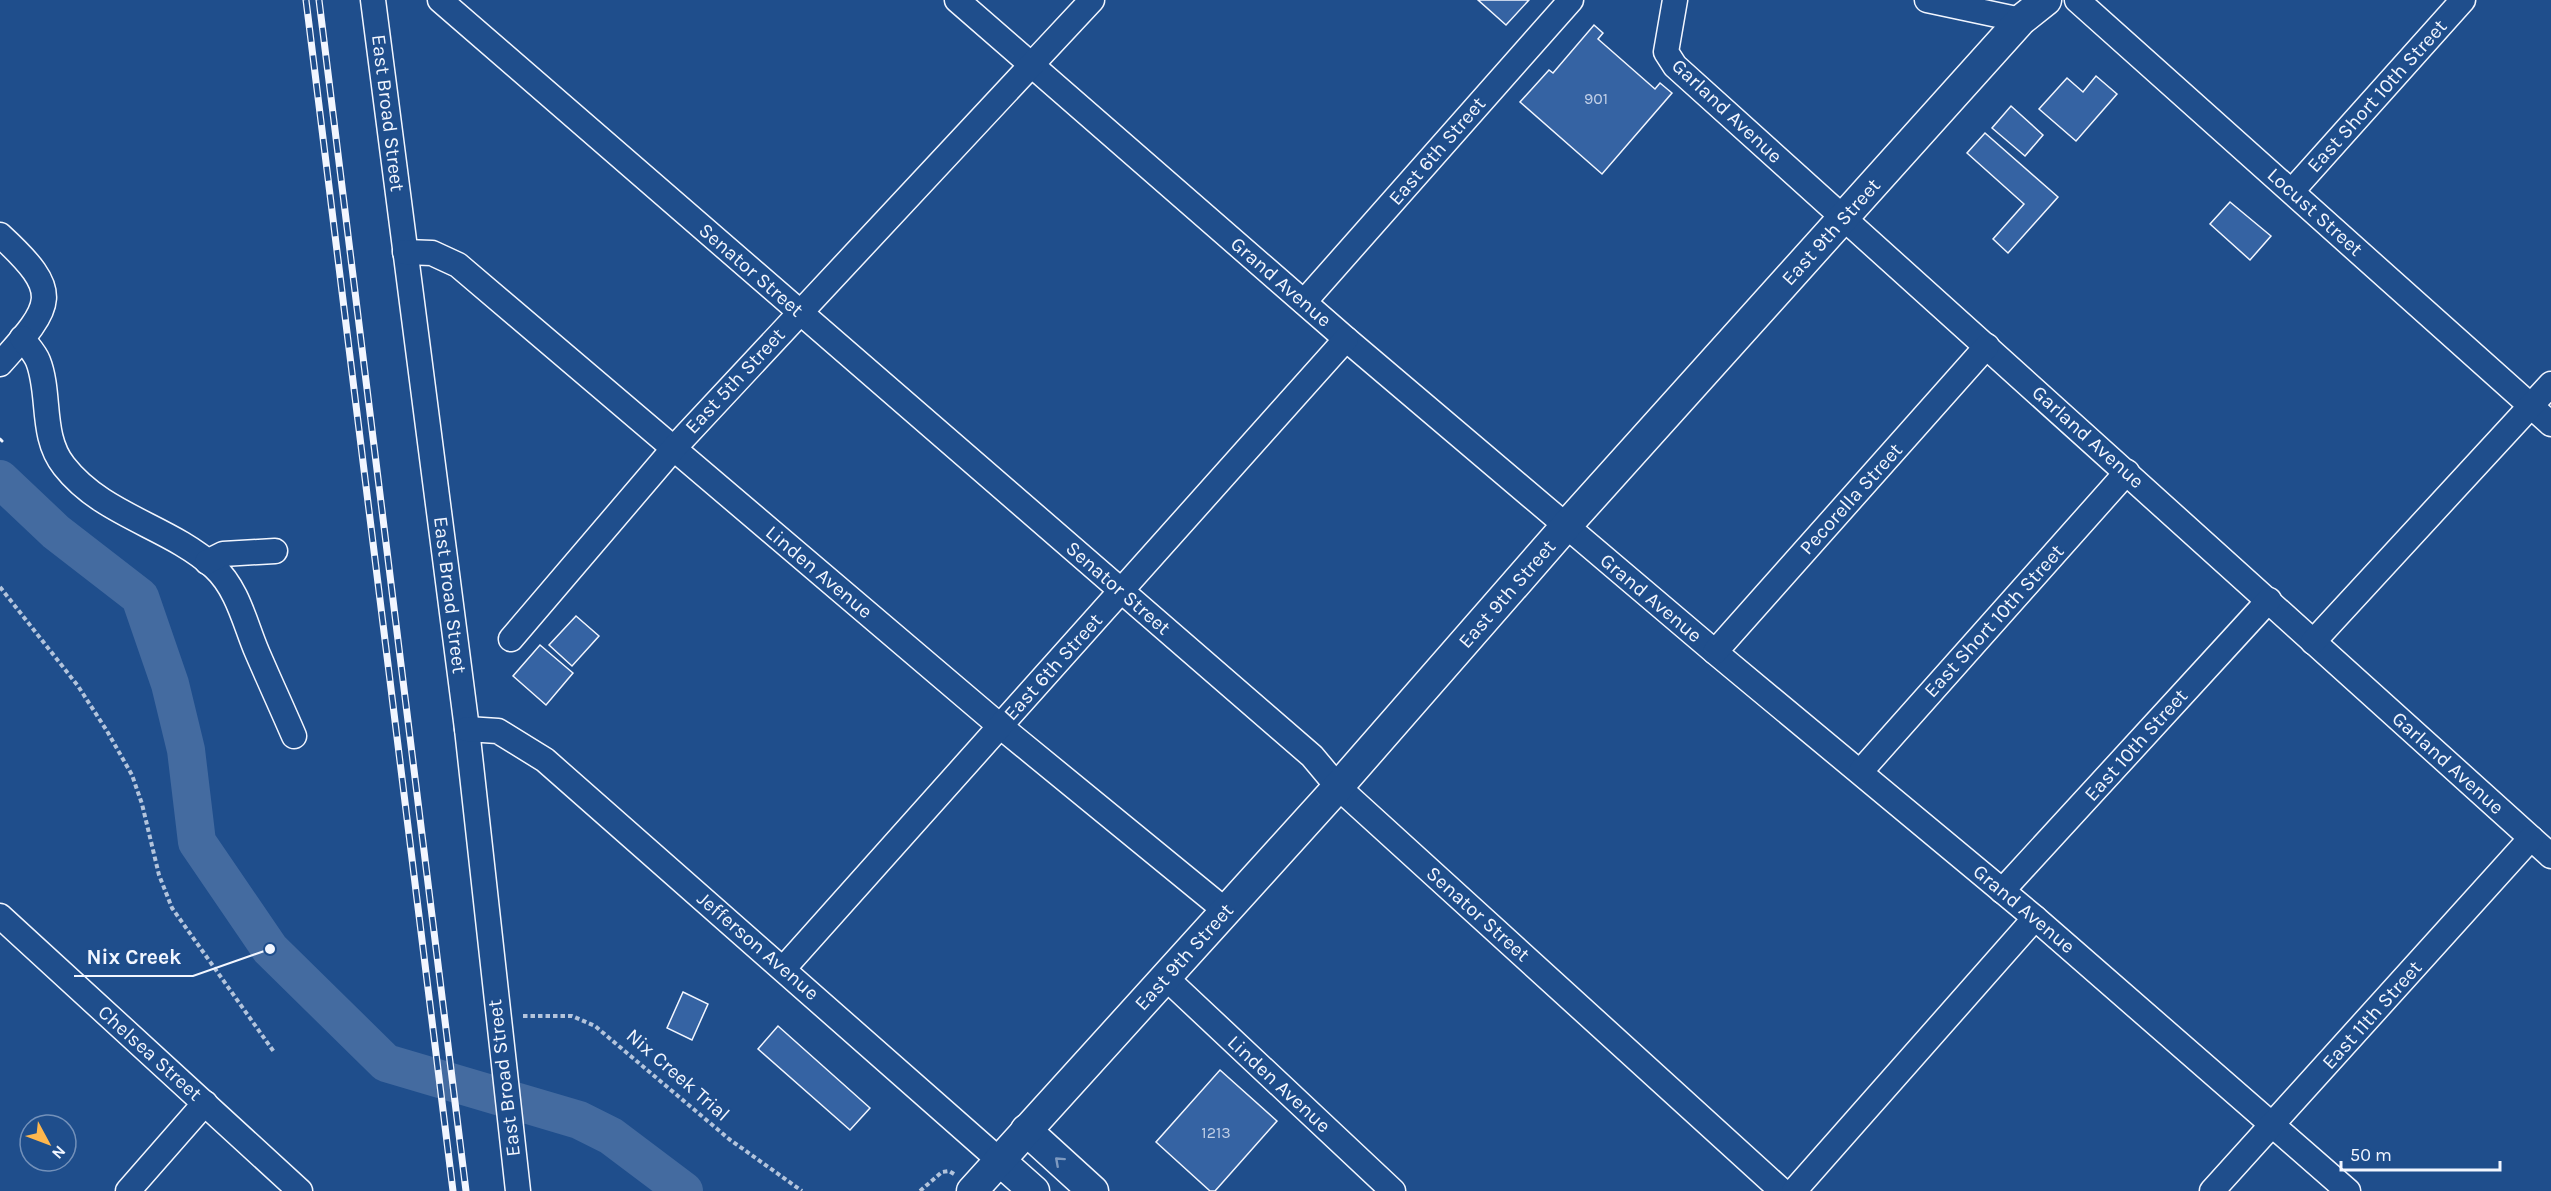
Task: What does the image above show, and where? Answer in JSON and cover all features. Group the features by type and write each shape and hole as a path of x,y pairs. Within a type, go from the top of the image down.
{"main road":[{"name":"East 9th Street","path":"963,1183 999,1160 1338,787 1566,526 1844,219 2026,10 2046,0"},
{"path":"1026,1130 1093,1191"},
{"name":"Jefferson Avenue","path":"999,1160 1034,1191"}],"street":[{"name":"East Broad Street","path":"373,0 467,729 517,1182"},
{"name":"Senator Street","path":"440,0 1312,756 1338,787 1782,1191"},
{"name":"Grand Avenue","path":"957,0 1346,339 1715,652 1861,771 2035,918 2348,1191"},
{"name":"East 5th Street","path":"512,639 674,448 799,312 1034,65 1092,0"},
{"name":"East 6th Street","path":"1304,302 1571,0"},
{"name":"Garland Avenue","path":"1675,0 1666,52 1675,66 2313,642 2545,848"},
{"path":"1927,0 2026,10"},
{"name":"Locust Street","path":"2078,0 2551,424"},
{"name":"East Short 10th Street","path":"2292,191 2463,0"},
{"path":"0,235 39,274 45,293 36,321 0,364"},
{"name":"Linden Avenue","path":"405,252 432,253 458,266 1000,726 1226,911"},
{"path":"22,338 37,358 42,376 51,441 61,464 77,482 101,501 207,562 233,592 294,736"},
{"name":"East 6th Street","path":"784,968 1346,339"},
{"name":"Pecorella Street","path":"1715,652 1987,346"},
{"path":"2313,642 2551,384"},
{"name":"East Short 10th Street","path":"1861,771 2127,472"},
{"path":"207,562 224,554 275,551"},
{"name":"East 10th Street","path":"2002,891 2269,600"},
{"name":"Jefferson Avenue","path":"467,729 498,731 545,760 784,968 999,1160"},
{"name":"East 11th Street","path":"2212,1191 2271,1126 2545,848"},
{"name":"Chelsea Street","path":"0,916 300,1191"},
{"path":"1794,1191 2035,918"},
{"name":"Linden Avenue","path":"1165,977 1393,1191"},
{"path":"128,1191 205,1103"}],"path":[{"path":"0,587 78,686 106,731 132,776 142,804 159,875 172,908 274,1052"},
{"name":"Nix Creek Trial","path":"523,1016 572,1016 596,1026 729,1139 802,1191"},
{"path":"921,1191 942,1172 949,1171 963,1183"}],"building":[{"path":"1478,0 1529,0 1506,25"},
{"path":"1594,25 1603,33 1598,39 1655,89 1660,83 1672,93 1602,174 1520,102 1549,70 1553,73"},
{"path":"2096,76 2117,94 2076,141 2039,109 2067,78 2083,92"},
{"path":"2011,106 2043,135 2025,156 1992,128"},
{"path":"1985,133 2058,197 2008,253 1993,239 2024,204 1967,153"},
{"path":"2230,202 2271,236 2250,260 2210,224"},
{"path":"576,616 599,636 572,666 549,645"},
{"path":"540,645 573,673 546,705 513,676"},
{"path":"683,992 708,1004 692,1040 667,1028"},
{"path":"778,1026 870,1108 850,1130 758,1049"},
{"path":"1220,1070 1277,1121 1215,1191 1210,1191 1156,1142"}],"waterway":[{"path":"0,479 56,532 140,597 170,684 186,750 197,842 270,949 386,1063 579,1120 611,1136 684,1191"}],"railway":[{"path":"306,0 453,1191"},
{"path":"319,0 466,1191"}],"place":[{"name":"Nix Creek","path":"270,949"}]}
